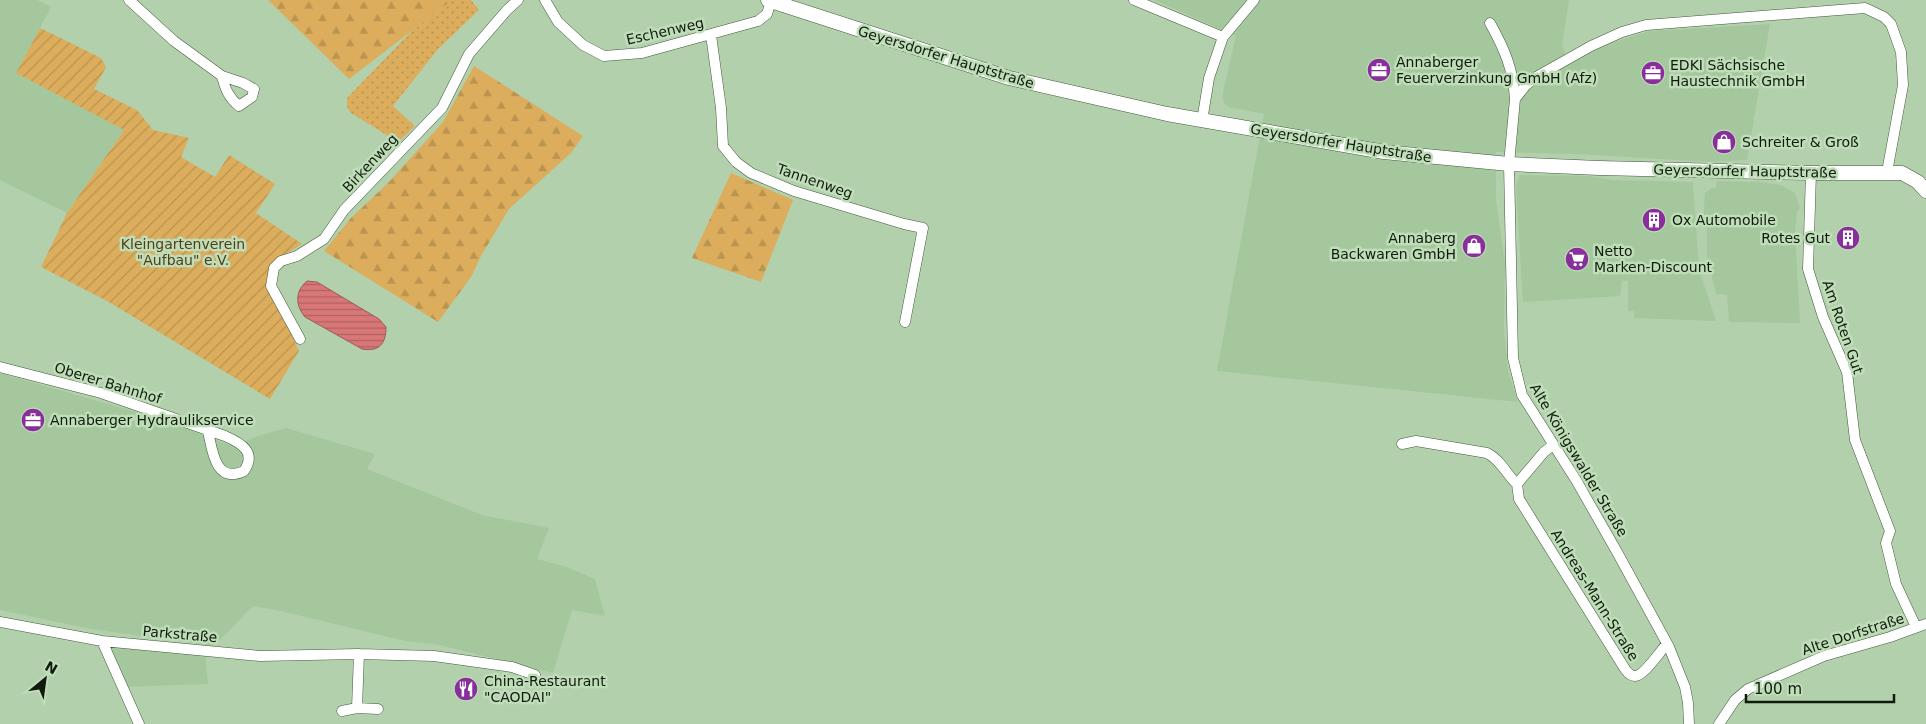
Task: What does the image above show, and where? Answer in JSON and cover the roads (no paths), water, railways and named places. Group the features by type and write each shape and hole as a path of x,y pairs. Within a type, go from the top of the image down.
{"main road":[{"name":"Geyersdorfer Hauptstraße","path":"769,1 1009,78 1202,121 1384,152 1509,164 1679,170 1902,173 1918,182 1926,191"}],"street":[{"path":"129,0 174,41 222,76"},
{"name":"Birkenweg","path":"300,338 272,286 274,268 281,261 297,256 324,239 344,210 442,108 470,54 507,10 518,0"},
{"name":"Eschenweg","path":"545,0 558,22 583,46 604,56 642,53 758,21 767,14 769,1"},
{"path":"1134,0 1223,37"},
{"path":"1202,121 1210,78 1223,37 1254,0"},
{"path":"1515,99 1536,76 1591,46 1622,32 1646,25 1865,8 1884,16 1891,24 1901,52 1903,84 1887,172"},
{"name":"Alte Königswalder Straße","path":"1490,23 1506,53 1513,77 1515,99 1509,164 1513,358 1522,395 1617,552 1667,644 1685,687 1689,724"},
{"name":"Tannenweg","path":"711,35 724,146 736,162 750,173 794,191 923,228 905,322"},
{"name":"Am Roten Gut","path":"1811,173 1808,269 1823,316 1847,372 1855,440 1890,531 1886,543 1896,584 1921,626"},
{"name":"Oberer Bahnhof","path":"0,366 101,393 225,436 244,446 247,452 248,463 244,471 228,474 219,468 208,431"},
{"name":"Andreas-Mann-Straße","path":"1402,444 1416,442 1487,452 1494,456 1517,484 1519,499 1630,675 1635,676 1642,673 1667,644"},
{"path":"1517,484 1544,452 1553,445"},
{"name":"Parkstraße","path":"0,622 102,641 260,656 359,654 434,656 512,667 535,676"},
{"name":"Alte Dorfstraße","path":"1719,724 1735,700 1748,689 1824,656 1921,626"},
{"path":"102,641 139,724"},
{"path":"357,708 359,654"},
{"path":"342,711 357,708 378,709"}],"place":[{"name":"Annaberger Feuerverzinkung GmbH (Afz)","path":"1379,70"},
{"name":"EDKI Sächsische Haustechnik GmbH","path":"1653,73"},
{"name":"Schreiter & Groß","path":"1724,142"},
{"name":"Ox Automobile","path":"1654,220"},
{"name":"Rotes Gut","path":"1848,238"},
{"name":"Annaberg Backwaren GmbH","path":"1474,246"},
{"name":"Netto Marken-Discount","path":"1577,259"},
{"name":"Annaberger Hydraulikservice","path":"33,420"},
{"name":"China-Restaurant \"CAODAI\"","path":"466,689"}],"park label":[{"name":"Kleingartenverein \"Aufbau\" e.V.","path":"183,252"}]}
